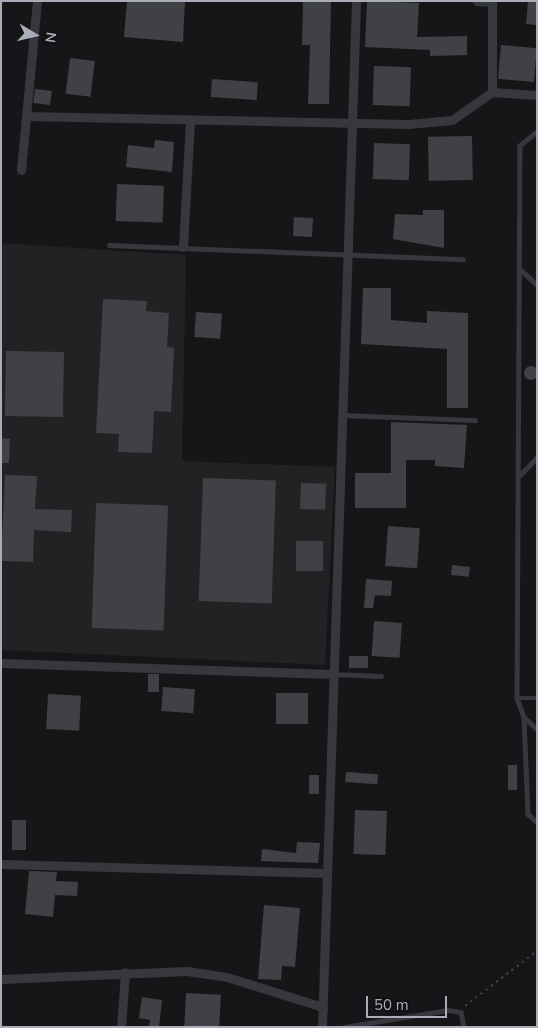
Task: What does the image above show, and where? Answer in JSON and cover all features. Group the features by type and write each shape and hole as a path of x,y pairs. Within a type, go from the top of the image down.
{"street":[{"path":"21,170 37,1"},
{"path":"322,1027 356,1"},
{"path":"477,1 492,2 492,92"},
{"path":"26,116 352,122 452,120 492,92 537,95"},
{"path":"183,247 190,120"},
{"path":"1,663 333,674"},
{"path":"1,864 327,873"},
{"path":"1,979 125,972 187,971 227,977 323,1007"},
{"path":"121,1027 125,972"}],"lane":[{"path":"537,132 520,146 517,698 524,717 528,814 537,822"},
{"path":"109,245 463,259"},
{"path":"519,268 537,285"},
{"path":"342,415 475,420"},
{"path":"518,477 537,457"},
{"path":"333,674 380,676"},
{"path":"517,698 537,698"},
{"path":"524,717 537,730"},
{"path":"344,1027 448,1010 461,1012 464,1027"}],"path":[{"path":"461,1012 472,998 537,951"}],"shaded area":[{"path":"1,243 186,255 182,461 335,467 325,665 1,650"}],"building":[{"path":"127,1 185,1 183,42 124,37"},
{"path":"303,1 331,1 329,104 308,104 310,45 302,45"},
{"path":"367,1 419,3 417,37 467,36 467,55 430,56 430,50 365,47"},
{"path":"528,1 537,1 537,25 526,24"},
{"path":"501,45 537,48 534,82 498,79"},
{"path":"70,58 95,61 90,97 66,94"},
{"path":"374,66 411,67 410,106 373,105"},
{"path":"212,79 258,82 257,100 211,97"},
{"path":"35,89 52,91 50,105 33,103"},
{"path":"472,136 473,180 429,181 428,137"},
{"path":"155,140 174,142 172,172 126,167 128,145 154,148"},
{"path":"374,143 410,144 409,180 373,179"},
{"path":"117,184 164,186 163,223 116,221"},
{"path":"423,210 444,210 444,248 393,239 395,214 423,215"},
{"path":"294,217 313,218 312,237 293,236"},
{"path":"363,288 391,288 391,320 427,323 427,311 468,313 468,408 447,408 447,349 361,344"},
{"path":"103,299 147,301 146,311 169,313 167,347 174,348 171,412 154,411 152,453 118,452 119,434 96,433"},
{"path":"196,312 222,314 220,339 194,337"},
{"path":"6,351 64,352 63,417 5,416"},
{"path":"531,366 536,368 538,373 536,378 531,380 526,378 524,373 526,368"},
{"path":"391,422 467,425 464,468 435,466 435,460 406,460 406,508 355,508 355,473 391,473"},
{"path":"1,438 10,439 9,463 1,463"},
{"path":"5,475 37,476 35,509 72,510 71,532 34,530 33,562 1,561"},
{"path":"203,478 276,481 272,603 199,601"},
{"path":"301,483 326,484 325,510 300,509"},
{"path":"96,503 168,506 164,630 92,628"},
{"path":"388,526 420,528 417,568 385,566"},
{"path":"296,541 323,541 323,571 296,571"},
{"path":"452,565 470,567 469,577 451,575"},
{"path":"366,579 392,581 391,596 375,595 373,608 364,608"},
{"path":"374,621 402,623 399,658 372,656"},
{"path":"349,656 368,656 368,668 349,668"},
{"path":"148,674 159,674 159,692 148,692"},
{"path":"163,687 195,689 193,713 161,711"},
{"path":"276,693 308,693 308,724 276,724"},
{"path":"48,694 81,696 79,731 46,729"},
{"path":"508,765 517,765 517,790 508,790"},
{"path":"346,772 378,774 377,784 345,782"},
{"path":"309,775 319,775 319,794 309,794"},
{"path":"355,810 387,811 385,855 353,854"},
{"path":"12,820 26,820 26,850 12,850"},
{"path":"297,842 320,843 318,863 261,861 262,849 296,853"},
{"path":"29,871 57,872 56,881 78,882 77,896 55,895 53,917 25,914"},
{"path":"264,905 300,908 295,967 282,966 281,980 258,979"},
{"path":"186,993 221,995 219,1027 184,1027"},
{"path":"142,997 162,1000 159,1027 149,1027 150,1020 139,1018"}]}
